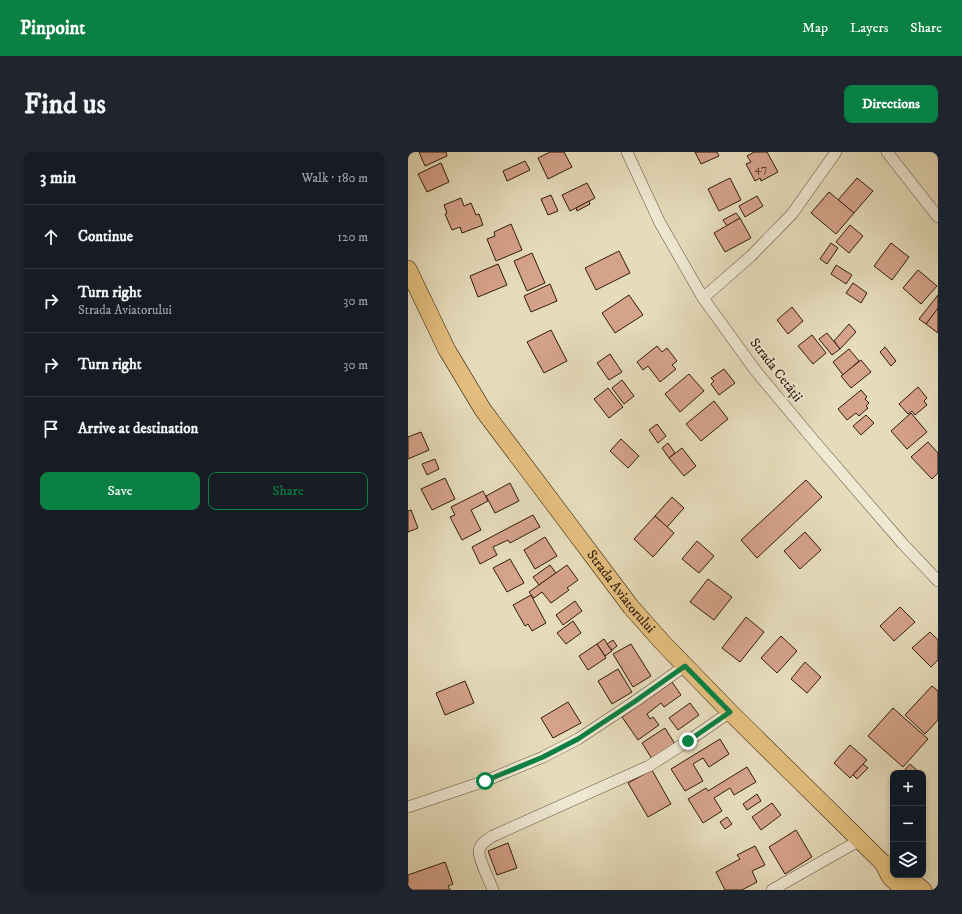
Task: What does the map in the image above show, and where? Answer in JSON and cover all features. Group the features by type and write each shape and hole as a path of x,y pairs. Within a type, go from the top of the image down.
{"main road":[{"name":"Strada Aviatorului","path":"408,269 447,350 483,410 631,607 730,712 860,840 888,865 890,877 904,890"},
{"path":"909,878 923,890"}],"street":[{"name":"Strada Cetății","path":"627,152 660,223 703,298 755,370 902,544 938,581"},
{"path":"703,298 751,256 792,214 836,152"},
{"path":"886,152 938,217"},
{"path":"408,807 485,781 543,757 578,739 685,666"},
{"path":"494,890 480,856 479,848 485,841 493,836 649,766 730,712"},
{"path":"772,890 860,840"}],"building":[{"path":"419,152 446,152 447,156 425,166"},
{"path":"550,152 564,152 572,167 548,179 538,158"},
{"path":"695,152 717,152 719,156 701,164"},
{"path":"754,152 767,152 778,172 761,181 760,178 755,181 746,164 751,162 747,156"},
{"path":"525,161 530,170 507,181 503,171"},
{"path":"441,163 449,182 427,192 418,174"},
{"path":"730,178 741,200 719,211 708,189"},
{"path":"857,178 873,191 854,213 838,200"},
{"path":"587,183 595,198 570,211 562,195"},
{"path":"829,192 854,213 836,234 811,213"},
{"path":"551,195 558,211 548,215 541,199"},
{"path":"757,196 763,206 745,217 739,206"},
{"path":"461,198 464,206 471,203 476,215 479,214 483,225 462,233 460,227 452,230 445,214 447,213 444,205"},
{"path":"589,201 590,204 577,211 576,208"},
{"path":"736,213 740,218 727,226 723,220"},
{"path":"740,218 751,238 725,252 714,233"},
{"path":"511,224 522,250 496,261 487,239 495,236 494,232"},
{"path":"850,225 863,236 849,253 836,242"},
{"path":"831,243 838,248 827,264 820,259"},
{"path":"891,243 909,257 892,280 874,266"},
{"path":"619,251 630,273 596,290 585,268"},
{"path":"532,253 545,283 527,291 514,261"},
{"path":"498,264 507,285 478,297 470,276"},
{"path":"836,265 852,275 846,284 831,274"},
{"path":"918,270 937,286 921,304 903,288"},
{"path":"853,283 867,293 861,303 846,293"},
{"path":"550,284 557,301 531,312 524,296"},
{"path":"629,295 643,315 615,333 602,313"},
{"path":"938,295 938,309 926,324 919,319"},
{"path":"792,307 803,321 788,334 777,320"},
{"path":"938,308 938,333 926,324"},
{"path":"849,324 856,332 840,349 834,341"},
{"path":"551,330 567,361 544,373 527,342"},
{"path":"827,333 840,349 832,355 819,339"},
{"path":"812,335 826,353 813,364 798,346"},
{"path":"657,346 662,352 667,348 677,361 672,365 676,369 660,382 648,366 643,370 637,362"},
{"path":"885,347 896,361 891,366 880,352"},
{"path":"849,349 859,361 843,375 833,362"},
{"path":"610,354 622,372 609,380 597,363"},
{"path":"861,360 871,372 851,388 841,376"},
{"path":"724,369 735,383 719,395 711,384 714,381 711,378"},
{"path":"689,374 704,391 680,412 665,394"},
{"path":"622,380 634,396 624,404 612,388"},
{"path":"918,387 927,398 924,401 927,405 915,415 912,411 908,414 899,404"},
{"path":"608,388 623,407 609,418 594,399"},
{"path":"861,390 867,397 865,399 869,403 866,406 868,408 859,416 856,413 847,420 838,409"},
{"path":"714,401 728,419 701,441 686,424"},
{"path":"911,413 927,432 907,449 891,431"},
{"path":"866,415 874,423 861,435 853,426"},
{"path":"657,424 666,436 658,443 649,430"},
{"path":"421,432 429,450 408,459 408,437"},
{"path":"621,439 639,456 628,468 610,451"},
{"path":"928,442 938,453 938,473 932,479 911,457"},
{"path":"668,443 675,453 669,458 662,448"},
{"path":"682,448 696,466 684,476 669,458"},
{"path":"435,459 439,469 427,475 422,464"},
{"path":"445,478 455,499 432,510 421,489"},
{"path":"806,480 822,497 757,558 741,540"},
{"path":"510,483 519,501 495,513 486,496"},
{"path":"483,491 488,501 471,510 481,530 462,540 450,517 455,515 451,507"},
{"path":"672,497 684,508 667,527 655,516"},
{"path":"411,510 418,528 408,532 408,511"},
{"path":"533,515 540,527 510,543 508,540 493,547 497,555 480,564 472,547"},
{"path":"655,516 674,533 653,557 634,539"},
{"path":"805,532 821,550 800,569 784,551"},
{"path":"545,537 557,556 535,569 524,550"},
{"path":"697,541 714,556 699,573 682,559"},
{"path":"510,559 524,583 507,592 493,568"},
{"path":"550,565 556,573 539,585 533,577"},
{"path":"567,565 578,580 567,588 569,590 551,603 542,592 534,598 529,592"},
{"path":"708,579 732,597 714,620 690,602"},
{"path":"531,595 546,623 532,631 528,624 525,626 513,605"},
{"path":"575,601 582,611 563,625 556,615"},
{"path":"900,607 915,622 894,641 880,626"},
{"path":"746,617 764,632 740,662 722,648"},
{"path":"573,621 581,633 566,644 557,633"},
{"path":"930,632 938,640 938,660 931,667 912,648"},
{"path":"781,636 797,651 777,673 761,658"},
{"path":"604,639 612,651 605,656 597,644"},
{"path":"613,640 617,646 612,650 607,644"},
{"path":"597,644 606,658 588,670 579,656"},
{"path":"631,644 651,676 633,687 613,654"},
{"path":"805,662 821,677 807,693 791,679"},
{"path":"618,669 632,692 612,704 598,681"},
{"path":"465,681 474,703 445,715 436,693"},
{"path":"672,682 681,695 664,707 661,703 647,714 650,719 653,717 659,725 638,740 622,717"},
{"path":"932,686 938,691 938,720 925,734 905,715"},
{"path":"568,702 581,723 553,738 541,718"},
{"path":"690,703 699,715 678,730 669,718"},
{"path":"893,708 928,739 903,767 868,736"},
{"path":"665,728 675,744 652,759 642,743"},
{"path":"720,739 729,754 709,767 703,758 693,764 703,781 685,791 671,769"},
{"path":"850,745 867,760 850,778 834,763"},
{"path":"863,764 868,768 857,779 853,775"},
{"path":"910,764 917,770 905,770"},
{"path":"747,767 756,782 734,795 730,788 714,798 722,811 703,823 688,799 706,788 708,791"},
{"path":"652,770 671,804 648,817 628,783"},
{"path":"757,794 761,801 747,810 743,804"},
{"path":"772,803 781,815 761,830 752,817"},
{"path":"727,817 732,824 725,829 720,822"},
{"path":"796,830 812,857 785,874 769,847"},
{"path":"508,843 517,868 497,875 488,851"},
{"path":"755,846 765,865 752,871 757,882 742,890 725,890 716,872 740,859 737,855"},
{"path":"445,862 453,884 448,886 450,890 408,890 408,875"}],"route":[{"path":"485,781 543,757 578,739 685,666 730,712 688,741"}]}
